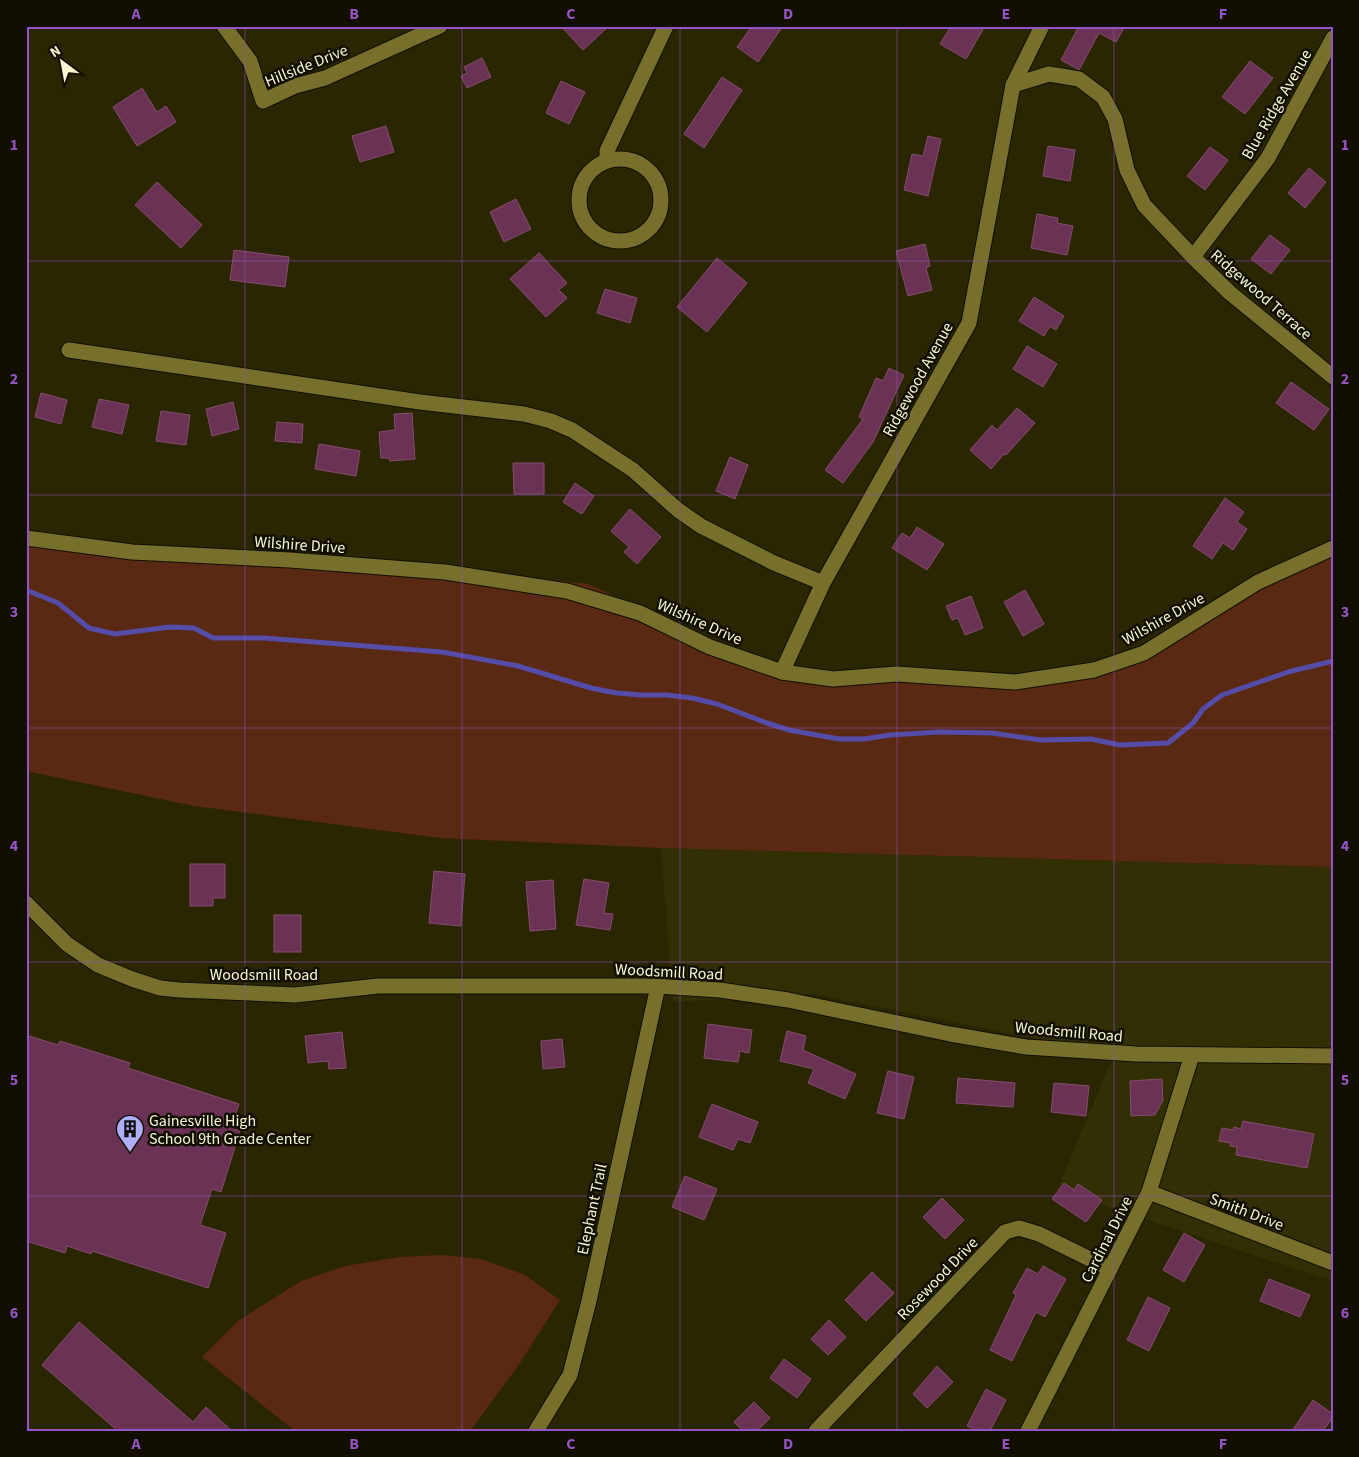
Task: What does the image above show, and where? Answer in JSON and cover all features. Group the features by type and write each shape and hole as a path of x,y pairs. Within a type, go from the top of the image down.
{"street":[{"name":"Hillside Drive","path":"224,26 250,61 263,101 294,86 325,78 440,26"},
{"path":"607,161 606,151 666,26"},
{"name":"Ridgewood Avenue","path":"782,672 823,582 969,323 1013,85 1042,26"},
{"name":"Blue Ridge Avenue","path":"1193,256 1268,158 1333,38"},
{"name":"Ridgewood Terrace","path":"1013,85 1049,74 1079,80 1103,97 1115,119 1128,170 1144,205 1230,293 1333,377"},
{"path":"621,159 635,161 647,168 656,179 661,192 661,206 657,220 648,231 636,238 623,242 610,240 598,235 588,226 581,215 580,189 586,177 607,161 621,159"},
{"path":"69,350 410,400 524,414 551,421 572,430 633,470 678,510 701,526 774,563 823,582"},
{"name":"Wilshire Drive","path":"26,538 132,552 290,560 445,572 567,591 640,613 710,647 782,672 833,678 897,674 1015,682 1094,670 1144,653 1258,582 1333,548"},
{"name":"Woodsmill Road","path":"26,903 67,944 98,965 160,988 295,995 378,986 658,986 720,990 788,1000 950,1034 1026,1047 1076,1051 1192,1055 1333,1056"},
{"name":"Elephant Trail","path":"536,1431 570,1375 589,1301 658,986"},
{"name":"Cardinal Drive","path":"1028,1431 1149,1192 1192,1055"},
{"name":"Smith Drive","path":"1149,1192 1333,1263"},
{"name":"Rosewood Drive","path":"816,1431 1005,1232 1019,1228 1039,1234 1110,1269"}],"shaded area":[{"path":"26,532 167,555 515,576 588,584 771,667 905,679 1098,673 1333,548 1333,867 661,848 440,838 194,806 26,771"},
{"path":"661,848 1333,867 1333,1281 1057,1190 1114,1054 815,994 673,1002"},
{"path":"441,1255 481,1259 525,1275 560,1300 518,1366 470,1431 295,1431 202,1357 238,1321 301,1281 345,1266 399,1257"}],"building":[{"path":"561,26 609,26 583,50"},
{"path":"752,26 783,26 758,62 737,47"},
{"path":"951,26 985,26 966,59 940,44"},
{"path":"1079,26 1125,26 1116,42 1099,33 1079,70 1061,60"},
{"path":"482,58 491,77 467,88 461,76 467,73 464,67"},
{"path":"1250,61 1273,78 1245,114 1222,97"},
{"path":"722,77 742,90 704,148 684,134"},
{"path":"561,81 585,92 569,124 546,113"},
{"path":"142,88 157,112 166,106 176,122 137,146 113,107"},
{"path":"386,126 394,152 360,162 352,136"},
{"path":"928,136 941,139 928,196 904,190 912,154 923,156"},
{"path":"1048,146 1075,150 1070,181 1043,176"},
{"path":"1210,147 1228,160 1205,190 1187,176"},
{"path":"1309,168 1326,182 1305,208 1288,193"},
{"path":"157,182 202,225 181,248 135,205"},
{"path":"516,199 531,229 504,242 490,212"},
{"path":"1037,214 1058,218 1057,223 1073,226 1067,255 1031,248"},
{"path":"1270,235 1290,250 1271,274 1251,259"},
{"path":"925,244 930,266 926,268 932,290 908,296 896,251"},
{"path":"234,250 289,257 285,287 230,280"},
{"path":"539,253 567,283 559,290 567,298 546,317 510,279"},
{"path":"717,258 747,283 707,332 677,307"},
{"path":"605,289 637,298 630,323 597,313"},
{"path":"1034,297 1064,316 1056,330 1050,326 1044,336 1019,321"},
{"path":"1027,346 1057,364 1043,387 1013,369"},
{"path":"889,368 904,375 873,442 843,483 825,470 863,419 859,417 876,378 883,381"},
{"path":"1291,382 1329,409 1314,430 1276,403"},
{"path":"41,393 67,400 61,424 35,417"},
{"path":"99,399 129,405 122,434 92,427"},
{"path":"233,402 239,429 212,436 206,409"},
{"path":"1017,408 1035,423 991,469 970,450 992,425 997,430"},
{"path":"161,411 190,415 186,445 156,441"},
{"path":"412,413 415,459 390,461 389,458 381,458 379,432 395,430 394,414"},
{"path":"277,422 303,424 302,443 275,441"},
{"path":"319,444 360,451 356,476 315,469"},
{"path":"730,457 748,465 735,499 716,491"},
{"path":"513,463 544,463 544,494 514,494"},
{"path":"575,483 594,496 582,514 563,502"},
{"path":"1225,498 1244,512 1237,522 1247,529 1233,550 1223,543 1212,559 1193,546"},
{"path":"630,509 661,537 637,564 624,552 629,547 611,531"},
{"path":"917,527 944,544 927,570 892,548 902,533 910,538"},
{"path":"1025,590 1044,624 1023,636 1004,602"},
{"path":"971,596 983,628 965,635 958,618 952,620 946,606"},
{"path":"190,864 225,864 225,898 213,898 213,906 190,906"},
{"path":"434,871 465,874 461,926 429,923"},
{"path":"584,879 609,883 604,913 613,914 610,930 576,925"},
{"path":"553,880 556,929 530,931 526,882"},
{"path":"274,915 301,915 301,952 274,952"},
{"path":"708,1024 752,1030 749,1053 740,1051 738,1062 704,1058"},
{"path":"787,1031 806,1036 803,1050 856,1074 845,1099 808,1083 814,1069 780,1061"},
{"path":"342,1032 346,1068 329,1069 328,1061 308,1063 305,1036"},
{"name":"Gainesville High School 9th Grade Center","path":"26,1035 58,1045 60,1041 130,1063 128,1068 239,1104 231,1128 240,1131 221,1192 212,1189 200,1225 226,1233 208,1288 92,1251 91,1254 67,1246 65,1253 26,1241"},
{"path":"562,1039 565,1067 543,1069 541,1041"},
{"path":"888,1071 914,1077 904,1119 877,1113"},
{"path":"958,1078 1015,1083 1013,1107 956,1103"},
{"path":"1162,1079 1163,1100 1155,1115 1131,1116 1130,1081"},
{"path":"1054,1083 1089,1086 1086,1116 1051,1112"},
{"path":"712,1104 758,1122 750,1143 738,1139 733,1150 699,1137"},
{"path":"1243,1121 1314,1134 1307,1168 1236,1155 1237,1147 1230,1146 1231,1143 1219,1141 1222,1128 1233,1130 1234,1127 1241,1129"},
{"path":"685,1176 717,1189 704,1220 672,1207"},
{"path":"1064,1183 1074,1190 1078,1184 1102,1200 1086,1222 1052,1199"},
{"path":"942,1198 964,1220 945,1239 923,1217"},
{"path":"1184,1233 1205,1245 1184,1282 1163,1270"},
{"path":"1043,1266 1066,1279 1045,1317 1036,1312 1012,1361 990,1350 1016,1295 1013,1293 1027,1268 1038,1274"},
{"path":"872,1272 894,1293 866,1321 845,1300"},
{"path":"1269,1279 1310,1295 1300,1317 1260,1301"},
{"path":"1148,1297 1170,1308 1149,1351 1127,1340"},
{"path":"829,1320 846,1337 828,1355 811,1339"},
{"path":"79,1322 193,1422 206,1407 232,1431 118,1431 42,1365"},
{"path":"784,1359 811,1379 797,1398 770,1378"},
{"path":"937,1366 953,1382 927,1408 913,1394"},
{"path":"986,1389 1006,1400 990,1431 977,1431 967,1426"},
{"path":"1313,1400 1333,1414 1333,1417 1323,1431 1292,1431"},
{"path":"754,1402 770,1418 757,1431 743,1431 734,1422"}],"waterway":[{"path":"26,590 58,603 89,628 115,634 170,627 194,628 213,638 264,638 442,652 518,666 591,688 616,693 692,698 717,704 789,730 839,739 864,739 890,735 940,732 992,733 1041,740 1091,739 1120,745 1168,743 1193,723 1203,709 1222,695 1288,672 1333,661"}],"place":[{"name":"Gainesville High School 9th Grade Center","path":"130,1153"}]}
